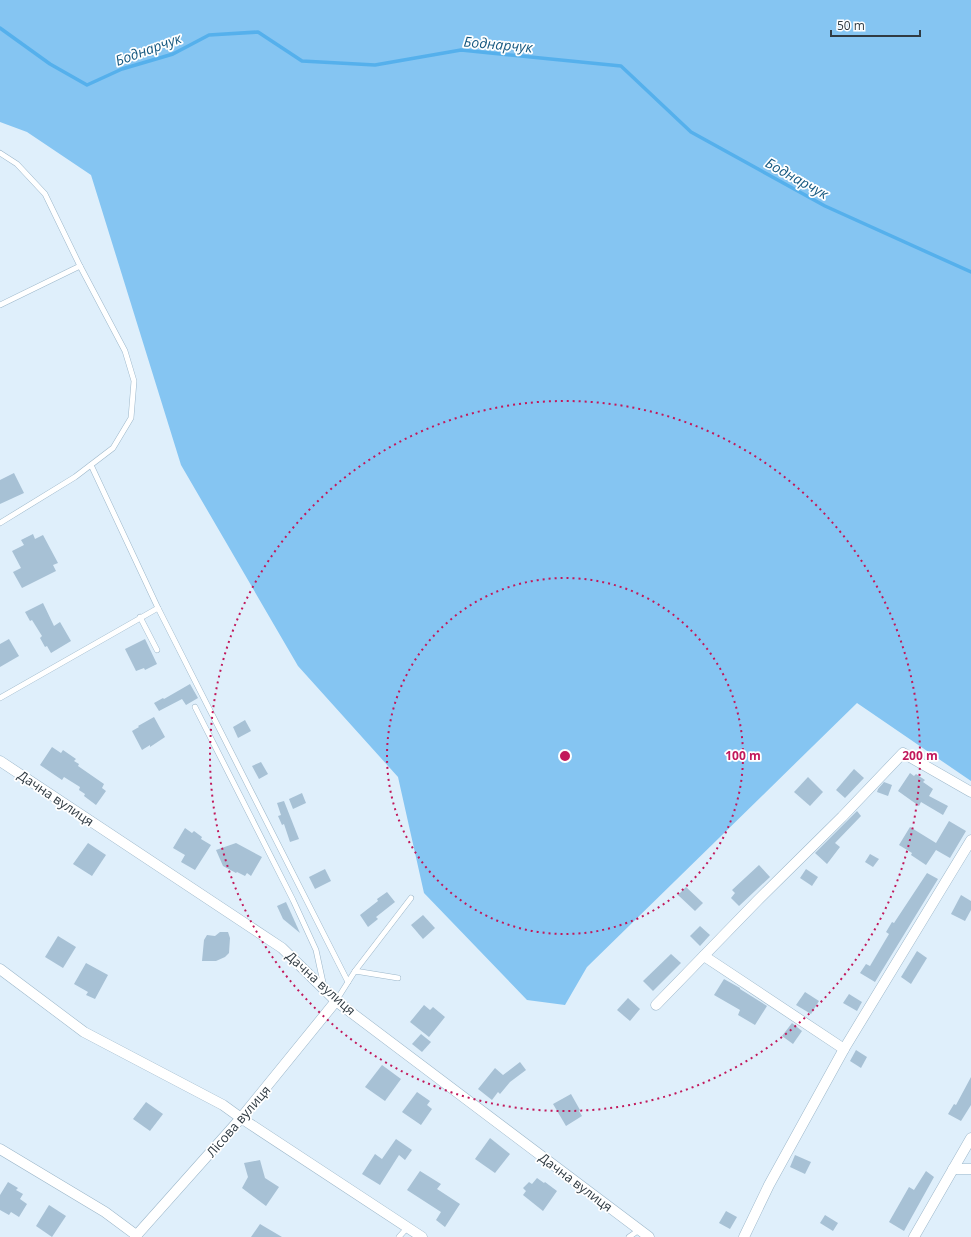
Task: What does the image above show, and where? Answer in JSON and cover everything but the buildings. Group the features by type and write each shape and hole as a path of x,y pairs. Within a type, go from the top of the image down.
{"street":[{"path":"656,1005 758,900 842,817 903,753 971,792"},
{"name":"Дачна вулиця","path":"0,760 282,948 336,1001 649,1237"},
{"path":"744,1237 769,1185 844,1049 971,840"},
{"path":"704,956 844,1049"},
{"path":"0,969 84,1032 223,1105 422,1237"},
{"name":"Лісова вулиця","path":"136,1236 241,1118 336,1001"},
{"path":"914,1237 971,1138"},
{"path":"0,1149 105,1212 136,1236"},
{"path":"953,1169 971,1169"}],"lane":[{"path":"0,153 17,164 45,194 80,266 125,351 134,381 131,418 113,448 75,477 0,523"},
{"path":"0,305 80,266"},
{"path":"91,465 158,608 348,982"},
{"path":"0,698 158,608"},
{"path":"140,617 158,650"},
{"path":"195,707 294,900 316,950 325,990"},
{"path":"336,1001 355,971 411,898"},
{"path":"355,971 398,978"},
{"path":"399,1237 407,1228"},
{"path":"629,1237 639,1230"}],"shaded area":[{"path":"0,0 971,0 971,781 857,703 587,967 565,1005 527,1000 424,893 398,777 298,666 181,465 91,175 27,132 0,122"}],"waterway":[{"name":"Боднарчук","path":"0,28 50,64 87,85 122,69 173,54 209,35 258,32 302,61 375,65 461,50 621,66 691,132 825,206 971,272"}]}
